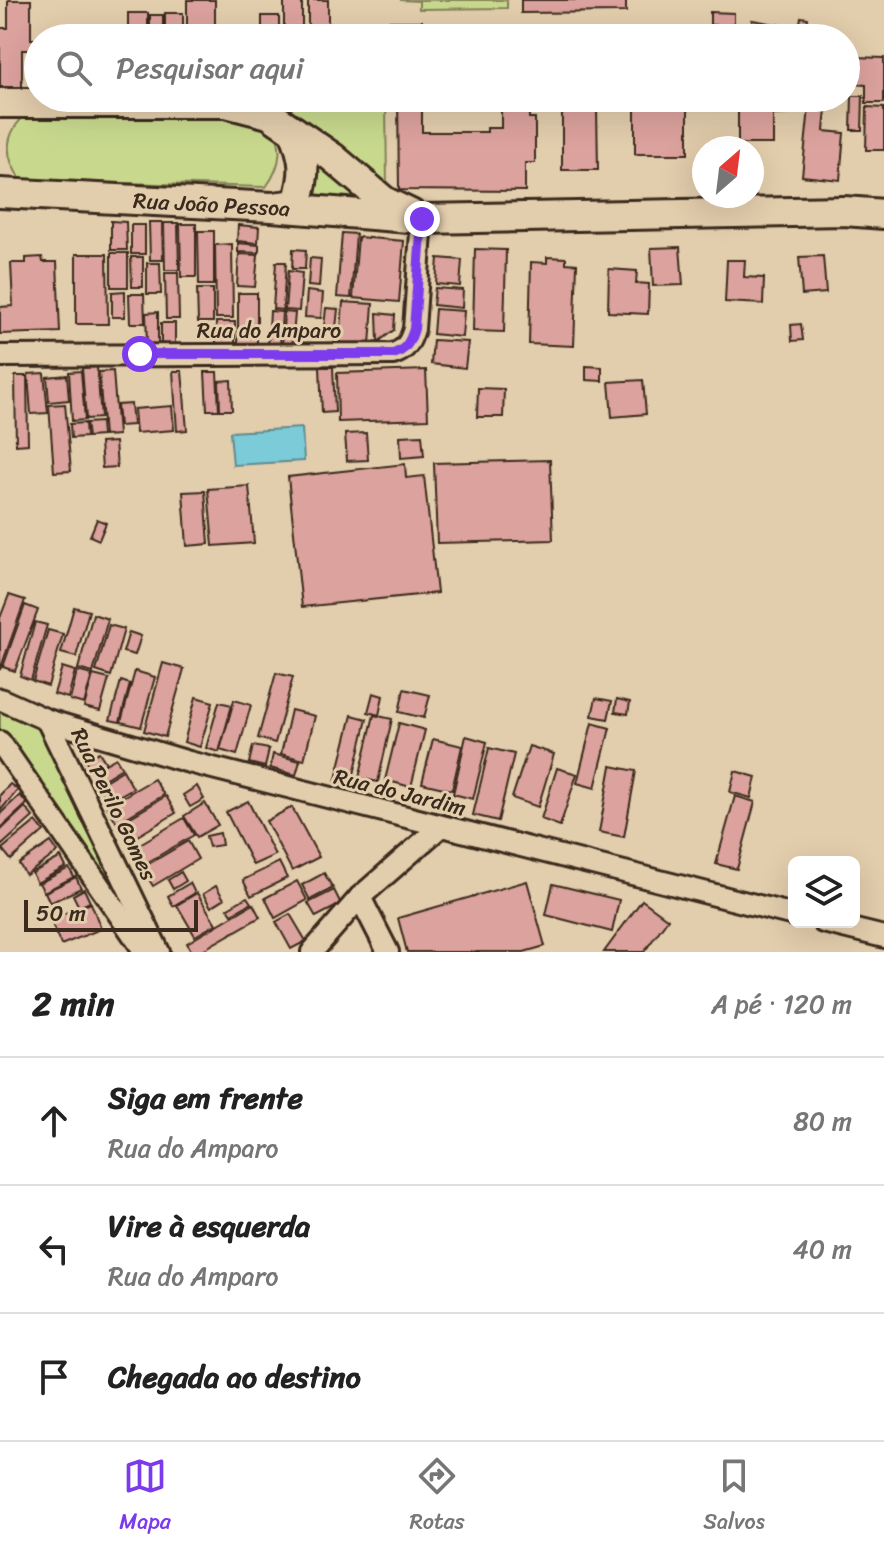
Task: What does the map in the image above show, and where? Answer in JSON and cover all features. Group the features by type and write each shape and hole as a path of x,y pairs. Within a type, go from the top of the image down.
{"main road":[{"path":"0,103 24,103"},
{"path":"261,112 269,114 332,157 384,201 422,219"},
{"path":"272,207 297,204 304,180 303,155 294,131"},
{"name":"Rua João Pessoa","path":"0,193 272,207 422,219 844,211 884,214"}],"street":[{"name":"Rua do Amparo","path":"0,356 393,354 402,351 414,329 422,219"},
{"name":"Rua do Jardim","path":"0,699 47,720 189,762 788,914"},
{"name":"Rua Perilo Gomes","path":"47,720 159,952"},
{"name":"Rua Perilo Gomes","path":"0,742 145,952"},
{"path":"312,952 360,897 440,827"},
{"path":"360,897 388,952"},
{"path":"847,928 884,937"}],"green space":[{"path":"400,0 507,0 507,8 419,9 419,1"},
{"path":"29,112 60,112 268,119 279,145 278,162 266,187 21,180 11,161 9,143"},
{"path":"290,112 386,112 387,190 339,144"},
{"path":"311,148 378,205 302,199"},
{"path":"0,712 42,728 155,952 0,738"}],"water":[{"path":"302,428 304,461 233,465 230,432"}],"building":[{"path":"8,0 31,0 31,24 24,24 22,90 0,89 0,28 8,28"},
{"path":"187,0 215,0 215,24 187,24"},
{"path":"284,0 302,0 302,24 284,24"},
{"path":"308,0 328,0 328,24 308,24"},
{"path":"521,0 626,0 626,12 521,13"},
{"path":"710,12 734,13 734,24 710,24"},
{"path":"128,13 148,13 148,24 128,24"},
{"path":"165,13 183,13 183,24 165,24"},
{"path":"150,15 163,15 163,24 150,24"},
{"path":"262,16 279,16 279,24 262,24"},
{"path":"801,17 808,18 807,24 800,24"},
{"path":"752,20 776,24 752,24"},
{"path":"368,21 422,21 422,24 368,24"},
{"path":"860,57 884,58 884,103 866,103 866,85 860,85"},
{"path":"860,96 863,96 862,130 851,130 852,112 860,112"},
{"path":"867,107 884,108 884,150 866,150"},
{"path":"398,112 422,112 422,132 487,132 487,128 501,128 501,112 529,112 529,118 535,118 535,163 525,163 525,191 399,190"},
{"path":"562,112 597,112 598,170 562,170"},
{"path":"635,112 688,112 688,154 635,154"},
{"path":"738,112 788,112 773,115 773,144 764,144 764,136 738,136"},
{"path":"809,112 826,112 824,131 844,133 840,180 802,176"},
{"path":"111,221 126,222 127,250 111,250"},
{"path":"149,222 162,222 163,260 150,260"},
{"path":"164,223 178,223 179,270 165,270"},
{"path":"180,224 196,224 196,277 181,277"},
{"path":"131,225 145,225 145,254 131,254"},
{"path":"238,225 259,227 258,243 237,241"},
{"path":"198,231 214,231 214,285 199,285"},
{"path":"342,233 356,234 351,298 337,297"},
{"path":"358,237 404,241 399,302 353,298"},
{"path":"238,243 259,245 259,253 238,252"},
{"path":"232,244 233,318 216,318 215,245"},
{"path":"680,247 683,285 653,286 651,248"},
{"path":"293,249 306,250 305,269 292,269"},
{"path":"475,249 506,250 504,332 473,331"},
{"path":"111,253 128,253 128,287 111,287"},
{"path":"76,254 107,254 108,324 76,324"},
{"path":"239,254 258,255 255,287 237,286"},
{"path":"823,256 826,293 802,295 799,257"},
{"path":"42,257 43,262 57,262 60,332 0,334 0,307 13,306 11,263 26,263 26,258"},
{"path":"131,257 143,257 143,287 132,287"},
{"path":"547,257 566,258 566,263 577,264 574,346 529,344 531,262 547,263"},
{"path":"310,258 321,259 319,287 308,286"},
{"path":"438,258 462,260 460,286 436,284"},
{"path":"727,260 745,260 744,277 764,278 763,304 725,302"},
{"path":"276,262 286,262 283,310 273,309"},
{"path":"147,263 160,263 161,294 147,294"},
{"path":"609,269 637,271 636,283 649,284 648,314 608,312"},
{"path":"288,271 302,273 299,311 285,310"},
{"path":"165,273 178,273 179,319 166,319"},
{"path":"435,288 463,290 462,308 433,305"},
{"path":"197,289 213,289 213,322 198,322"},
{"path":"125,291 125,317 112,317 112,292"},
{"path":"307,291 323,293 321,318 305,317"},
{"path":"238,293 257,293 257,344 238,344"},
{"path":"129,294 144,294 145,323 130,323"},
{"path":"343,302 373,304 370,345 340,343"},
{"path":"326,308 338,309 336,328 324,327"},
{"path":"435,309 464,311 462,337 433,334"},
{"path":"270,311 282,312 280,348 268,347"},
{"path":"158,312 158,346 147,346 146,313"},
{"path":"284,312 295,313 292,349 282,348"},
{"path":"377,313 395,315 394,330 378,342"},
{"path":"216,322 235,322 235,349 216,349"},
{"path":"161,323 175,323 175,346 161,346"},
{"path":"801,324 803,340 792,341 791,325"},
{"path":"433,340 468,342 465,368 431,364"},
{"path":"586,366 602,367 602,381 586,380"},
{"path":"97,367 101,418 86,419 82,368"},
{"path":"320,367 333,367 335,412 322,413"},
{"path":"426,370 428,419 338,422 337,373"},
{"path":"81,371 85,420 72,421 69,372"},
{"path":"113,371 118,435 104,436 99,372"},
{"path":"173,371 182,371 187,430 177,431"},
{"path":"205,372 217,372 219,410 207,410"},
{"path":"44,373 48,413 31,414 28,374"},
{"path":"67,375 69,400 49,402 47,377"},
{"path":"15,376 27,376 28,444 16,445"},
{"path":"231,380 232,410 220,410 219,381"},
{"path":"643,380 646,414 612,417 609,382"},
{"path":"478,388 504,389 503,417 477,417"},
{"path":"65,404 71,471 54,472 49,405"},
{"path":"131,404 133,425 119,426 117,405"},
{"path":"172,406 174,430 136,433 134,409"},
{"path":"101,422 102,436 88,437 86,423"},
{"path":"85,423 86,437 71,438 70,424"},
{"path":"366,433 368,460 347,461 345,434"},
{"path":"422,435 424,456 401,458 400,436"},
{"path":"115,442 117,467 102,468 100,443"},
{"path":"550,460 553,540 437,543 434,463"},
{"path":"405,464 406,478 424,476 437,593 302,607 288,477"},
{"path":"249,486 254,543 213,546 208,489"},
{"path":"205,491 209,544 187,546 183,492"},
{"path":"97,519 106,523 99,540 90,536"},
{"path":"9,595 25,600 0,670 0,618"},
{"path":"25,605 38,610 15,671 3,667"},
{"path":"74,607 89,611 76,657 61,653"},
{"path":"93,614 108,619 93,673 78,669"},
{"path":"35,622 47,625 31,680 20,676"},
{"path":"109,625 124,629 111,676 96,671"},
{"path":"48,630 63,634 48,686 33,681"},
{"path":"129,632 141,636 135,655 123,652"},
{"path":"163,663 184,669 165,737 144,731"},
{"path":"62,667 75,671 68,698 54,694"},
{"path":"77,671 92,675 84,704 70,700"},
{"path":"135,671 155,677 141,727 121,722"},
{"path":"276,673 293,677 275,743 258,738"},
{"path":"93,675 109,679 100,711 84,707"},
{"path":"121,681 130,684 120,722 110,720"},
{"path":"404,689 430,695 424,718 399,712"},
{"path":"373,693 383,696 379,715 368,712"},
{"path":"196,697 213,702 200,747 184,742"},
{"path":"596,698 612,701 608,719 592,716"},
{"path":"617,699 630,702 628,714 615,712"},
{"path":"234,700 251,705 237,755 220,750"},
{"path":"219,702 232,705 219,752 206,748"},
{"path":"291,710 315,716 304,760 281,754"},
{"path":"352,715 367,719 351,787 335,783"},
{"path":"374,715 392,719 378,782 359,778"},
{"path":"399,723 425,730 411,787 385,780"},
{"path":"592,723 610,728 595,788 577,783"},
{"path":"466,736 487,742 473,799 453,794"},
{"path":"433,739 462,746 452,790 422,783"},
{"path":"253,746 269,749 265,767 249,763"},
{"path":"529,746 554,754 538,807 512,798"},
{"path":"489,748 514,754 498,821 473,815"},
{"path":"99,752 106,763 92,771 85,760"},
{"path":"273,754 300,761 296,775 270,768"},
{"path":"116,758 122,768 99,782 93,771"},
{"path":"611,766 636,771 624,837 599,832"},
{"path":"557,768 577,774 560,826 541,819"},
{"path":"123,770 133,788 108,802 98,785"},
{"path":"735,771 756,777 751,798 730,792"},
{"path":"154,779 164,795 117,823 107,806"},
{"path":"10,784 18,790 0,811 0,795"},
{"path":"197,786 204,799 190,807 183,795"},
{"path":"20,795 27,804 0,829 0,814"},
{"path":"166,796 176,813 129,841 119,824"},
{"path":"735,796 755,802 737,869 716,864"},
{"path":"248,801 275,855 253,865 226,812"},
{"path":"205,803 218,825 197,837 184,816"},
{"path":"25,807 33,817 2,845 0,831"},
{"path":"292,807 319,857 292,871 266,821"},
{"path":"184,818 194,835 143,865 133,848"},
{"path":"36,821 44,831 11,860 2,849"},
{"path":"220,833 222,845 209,847 206,836"},
{"path":"188,841 198,859 153,886 142,868"},
{"path":"51,842 58,852 26,875 19,864"},
{"path":"61,857 66,867 37,883 32,873"},
{"path":"279,862 287,878 251,896 243,880"},
{"path":"69,868 74,877 44,892 39,883"},
{"path":"181,872 186,881 173,889 168,880"},
{"path":"324,873 333,888 310,900 302,885"},
{"path":"76,877 81,888 50,903 45,892"},
{"path":"297,881 307,900 275,918 265,898"},
{"path":"527,881 545,946 524,952 407,952 398,918"},
{"path":"190,883 195,893 173,906 168,896"},
{"path":"553,884 619,900 612,932 546,915"},
{"path":"216,886 224,899 211,907 203,894"},
{"path":"84,889 90,902 79,907 73,895"},
{"path":"334,890 341,904 316,917 308,903"},
{"path":"197,893 216,924 195,936 177,905"},
{"path":"247,897 251,903 232,914 228,908"},
{"path":"642,900 668,919 644,952 604,952"},
{"path":"91,903 101,929 61,945 50,919"},
{"path":"253,904 260,917 199,952 192,952 187,943"},
{"path":"290,914 306,941 291,949 276,922"}],"route":[{"path":"140,354 393,354 402,351 414,329 422,219"}]}
